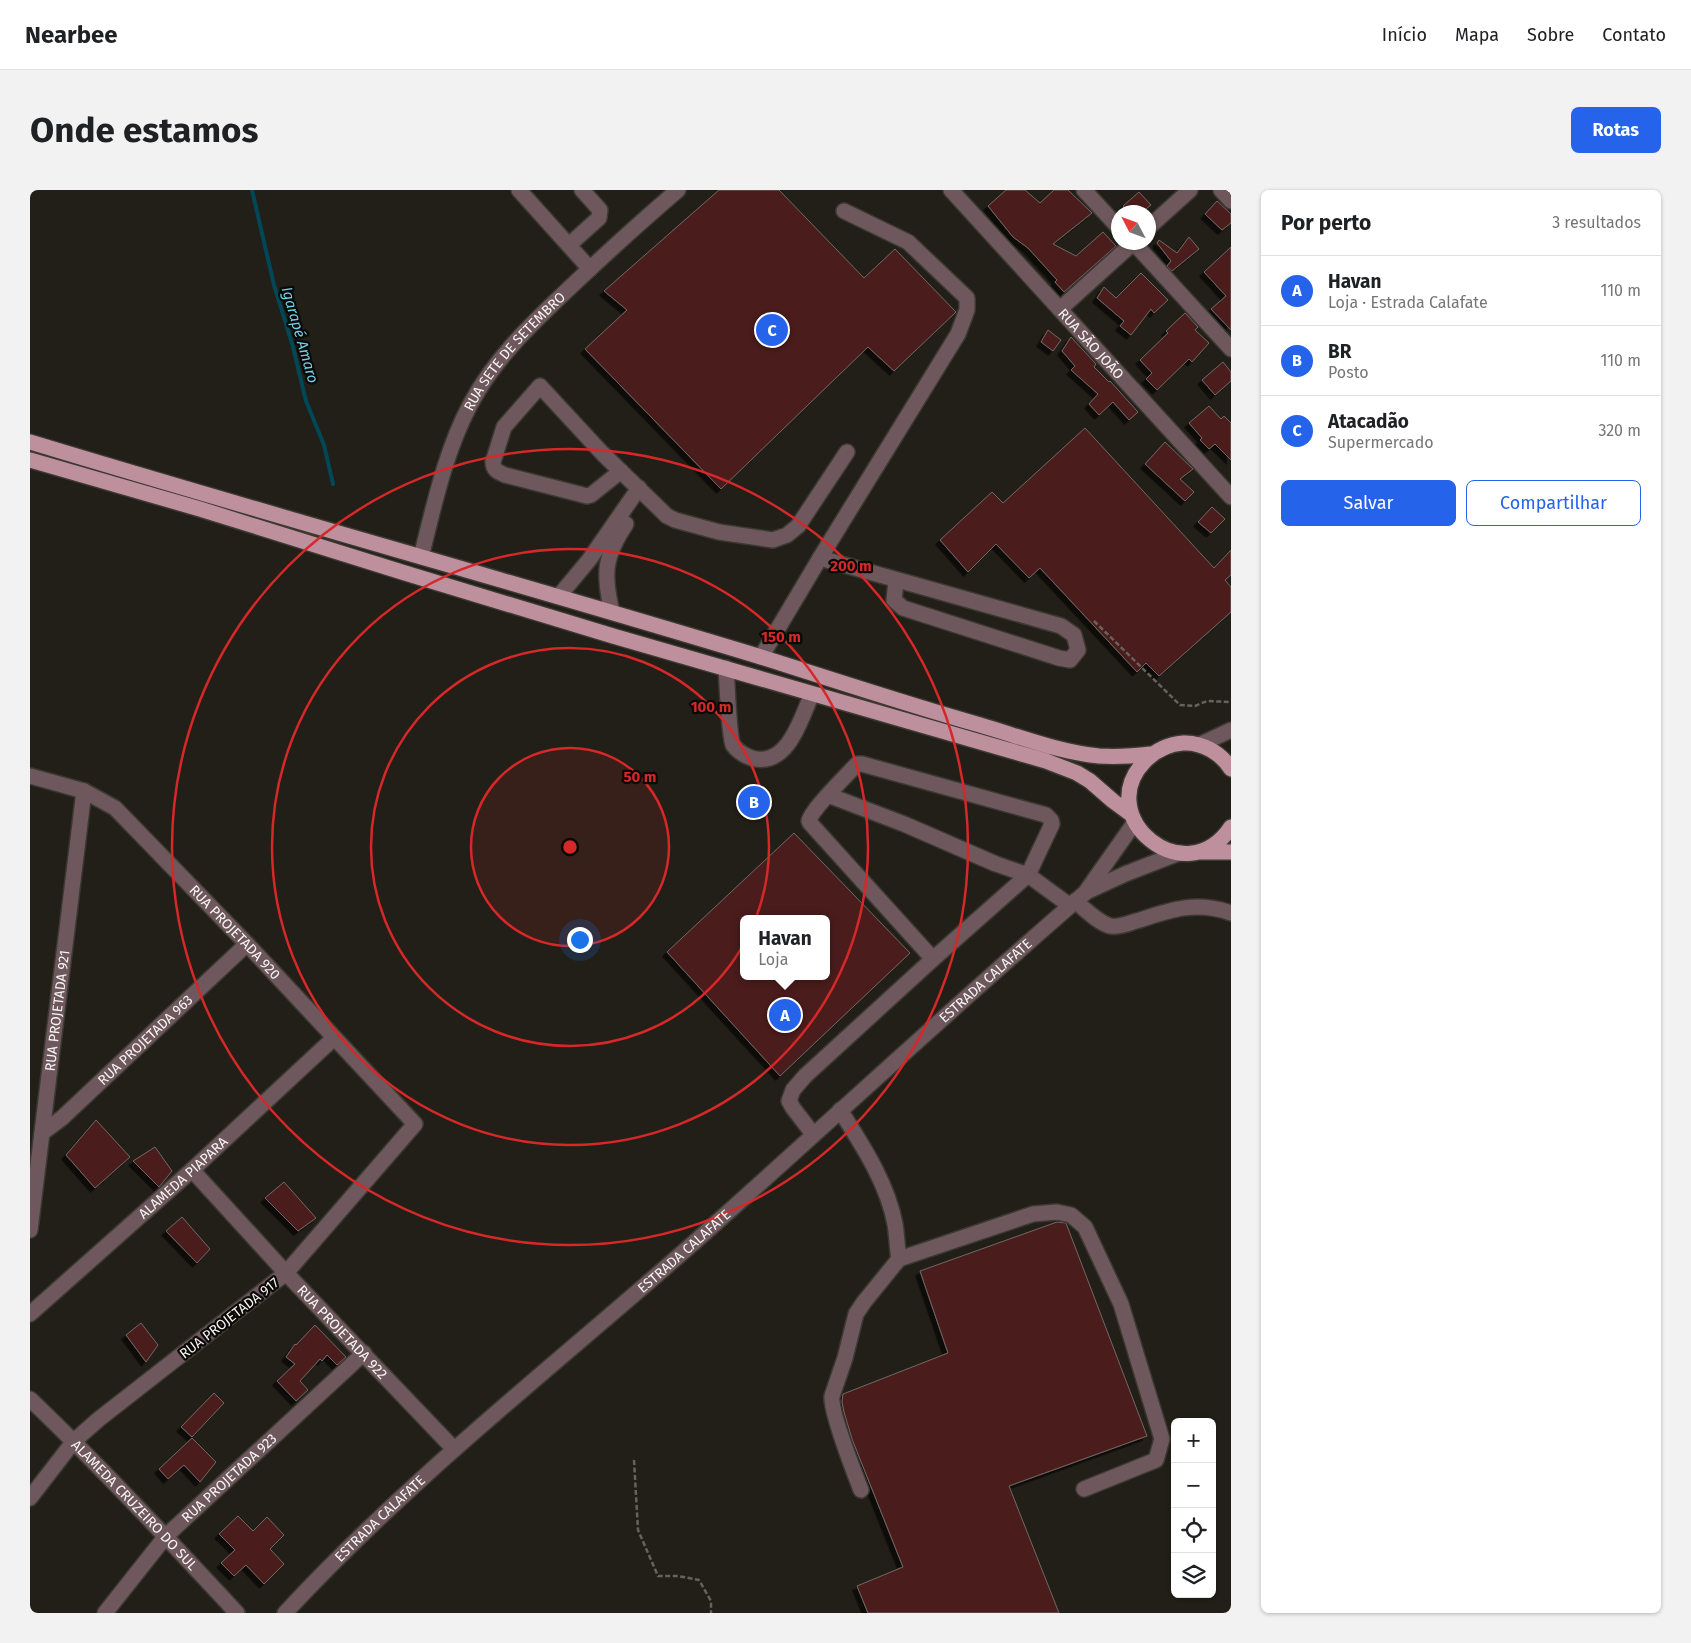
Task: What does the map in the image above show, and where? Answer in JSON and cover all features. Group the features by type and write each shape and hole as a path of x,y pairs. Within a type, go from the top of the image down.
{"main road":[{"path":"30,442 210,497 559,596 1046,745 1099,756 1152,754"},
{"path":"30,460 200,509 405,574 613,636 1046,761 1077,773 1090,781 1133,818 1143,834 1165,850 1179,853 1231,852"},
{"path":"1133,818 1130,798 1132,782 1140,766 1152,754 1166,746 1183,743 1199,745 1215,752 1231,769"},
{"path":"1195,852 1212,846 1226,835 1231,827"}],"street":[{"path":"519,190 590,269"},
{"path":"569,245 599,218 600,214 600,210 582,190"},
{"name":"RUA SÃO JOÃO","path":"952,190 1231,497"},
{"path":"1084,190 1111,219"},
{"path":"1156,221 1190,190"},
{"path":"1221,190 1231,201"},
{"name":"RUA SETE DE SETEMBRO","path":"421,557 442,477 454,440 486,378 510,347 537,318 670,192"},
{"path":"761,657 958,334 967,310 967,298 908,242 844,211"},
{"path":"1060,309 1124,250"},
{"path":"1140,250 1231,349"},
{"path":"621,471 591,495 587,496 505,475 493,467 492,462 504,426 540,386 667,516 719,532 773,540 787,535 798,526 847,452"},
{"path":"559,596 590,560 642,491"},
{"path":"612,612 606,566 615,539 642,491"},
{"path":"820,558 1061,626 1074,635 1078,650 1070,660 1060,658 903,608 894,600 896,581"},
{"path":"726,668 733,744 742,754 754,759 765,760 779,754 793,737 812,694"},
{"path":"1199,745 1231,730"},
{"path":"813,1134 789,1101 793,1090 805,1076 1028,875 1052,824 1052,820 1046,815 857,764 810,816 809,821 933,959"},
{"name":"RUA PROJETADA 920","path":"30,776 84,791 115,808 247,944 414,1124"},
{"name":"RUA PROJETADA 921","path":"30,1230 42,1134 37,1111 84,791"},
{"path":"828,795 904,824 996,864 1028,875 1076,899 1101,922 1111,926 1123,925 1174,909 1198,906 1231,913"},
{"name":"ESTRADA CALAFATE","path":"286,1613 319,1576 379,1517 454,1449 698,1238 1076,899 1133,818"},
{"name":"ESTRADA CALAFATE","path":"1076,899 1125,874 1179,853"},
{"name":"RUA PROJETADA 963","path":"42,1134 62,1118 247,944"},
{"name":"ALAMEDA PIAPARA","path":"30,1314 192,1170 334,1038"},
{"path":"840,1110 868,1154 884,1187 895,1223 899,1259"},
{"name":"RUA PROJETADA 917","path":"30,1498 74,1441 98,1419 286,1272 414,1124"},
{"name":"RUA PROJETADA 922","path":"192,1170 454,1449"},
{"path":"861,1490 838,1424 832,1396 845,1358 856,1314 864,1302 899,1259 1033,1214 1057,1212 1071,1215 1085,1227 1121,1304 1162,1439 1156,1460 1084,1489"},
{"name":"RUA PROJETADA 923","path":"105,1613 166,1536 364,1353"},
{"name":"ALAMEDA CRUZEIRO DO SUL","path":"30,1399 74,1441 166,1536 236,1613"}],"path":[{"path":"1094,621 1180,705 1195,706 1206,701 1231,702"},
{"path":"634,1460 638,1530 658,1576 678,1576 699,1580 712,1601 711,1613"}],"building":[{"path":"719,190 779,190 864,278 895,249 956,312 894,371 868,347 721,489 585,349 627,310 604,291"},
{"path":"1006,190 1025,190 1040,203 1054,190 1068,190 1092,213 1053,244 1076,256 1103,232 1111,241 1111,250 1064,292 1055,282 1057,280 1028,248 1013,237 988,206"},
{"path":"1139,192 1151,205 1124,205"},
{"path":"1217,201 1231,214 1231,223 1222,230 1205,214"},
{"path":"1189,237 1199,249 1172,271 1167,266 1171,261 1157,243 1159,240 1177,253"},
{"path":"1231,247 1231,330 1211,309 1226,296 1204,272"},
{"path":"1141,273 1168,300 1154,313 1151,309 1131,335 1120,326 1124,321 1097,298 1104,287 1116,298"},
{"path":"1185,313 1198,327 1195,330 1209,343 1192,362 1189,359 1157,390 1146,379 1152,373 1140,360 1168,333 1166,331"},
{"path":"1048,330 1061,340 1053,351 1041,342"},
{"path":"1071,337 1096,364 1094,367 1110,381 1138,412 1129,420 1113,402 1099,415 1089,404 1098,394 1071,370 1075,366 1062,351"},
{"path":"1223,362 1231,372 1231,381 1215,395 1202,380"},
{"path":"1209,406 1221,419 1224,416 1231,423 1231,460 1215,444 1209,449 1200,440 1202,438 1189,423"},
{"path":"1085,428 1214,568 1231,550 1231,575 1225,580 1231,587 1231,612 1159,676 1146,663 1137,672 1040,568 1029,578 996,544 968,572 940,540 992,492 1003,503"},
{"path":"1165,442 1193,469 1180,479 1194,492 1185,501 1145,464"},
{"path":"1212,507 1225,519 1211,533 1198,522"},
{"path":"794,833 910,953 780,1076 667,952"},
{"path":"96,1120 130,1157 95,1188 66,1155"},
{"path":"155,1147 172,1171 159,1187 133,1161"},
{"path":"284,1182 316,1218 298,1231 265,1198"},
{"path":"182,1217 210,1249 197,1263 166,1231"},
{"path":"1057,1222 1066,1223 1147,1436 1009,1486 1059,1613 868,1613 857,1586 903,1567 852,1439 842,1402 843,1394 948,1353 920,1271"},
{"path":"141,1323 158,1345 146,1362 126,1335"},
{"path":"315,1325 346,1357 337,1365 327,1355 322,1361 320,1359 300,1381 308,1390 296,1401 277,1381 295,1364 286,1357 295,1344"},
{"path":"214,1393 224,1403 192,1437 181,1427"},
{"path":"192,1438 216,1462 200,1482 184,1465 168,1479 159,1469"},
{"path":"238,1516 253,1531 267,1517 284,1535 270,1549 284,1564 264,1584 246,1565 234,1576 221,1563 235,1550 219,1534"}],"waterway":[{"name":"Igarapé Amaro","path":"252,190 274,285 293,347 306,401 324,445 333,484"}],"place":[{"name":"Atacadão","path":"772,330"},
{"name":"BR","path":"754,802"},
{"name":"Havan","path":"785,1015"}]}
